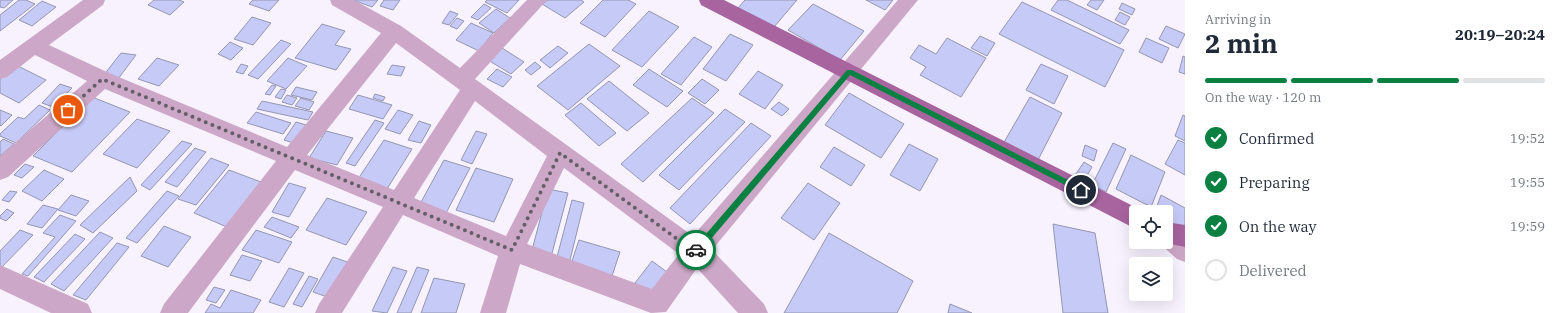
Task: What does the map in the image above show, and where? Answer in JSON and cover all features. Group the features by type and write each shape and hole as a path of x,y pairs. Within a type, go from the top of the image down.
{"main road":[{"path":"708,0 1129,214"},
{"path":"1173,235 1185,236"}],"street":[{"path":"339,0 394,31 705,259 755,313"},
{"path":"328,313 399,202 466,84 538,0"},
{"path":"34,46 102,79 512,250 656,303 695,252 850,72 908,0"},
{"path":"0,70 34,46 88,1"},
{"path":"173,313 292,157 394,31"},
{"path":"0,170 102,79"},
{"path":"493,313 512,250 560,153"},
{"path":"1173,240 1185,251"},
{"path":"0,277 79,313"}],"building":[{"path":"0,0 13,0 4,8 0,7"},
{"path":"19,0 26,0 35,4 0,31 0,15"},
{"path":"154,0 179,0 184,2 170,15 148,5"},
{"path":"253,0 279,0 269,11 249,4"},
{"path":"353,0 378,0 372,7"},
{"path":"384,0 400,0 393,10 380,6"},
{"path":"487,0 519,0 507,13 485,2"},
{"path":"548,0 581,0 584,2 565,18 542,4"},
{"path":"603,0 628,0 636,4 605,37 580,23"},
{"path":"745,0 797,0 774,27 738,8"},
{"path":"866,0 893,0 885,10"},
{"path":"1058,0 1067,0 1129,30 1120,44 1051,10"},
{"path":"1091,0 1104,0 1097,10 1087,5"},
{"path":"42,1 56,7 32,26 19,20"},
{"path":"1022,2 1124,50 1105,87 999,34"},
{"path":"1122,3 1135,9 1132,15 1119,9"},
{"path":"484,4 491,8 478,20 471,17"},
{"path":"813,4 864,31 840,60 788,30"},
{"path":"496,9 510,18 494,33 479,23"},
{"path":"450,11 458,14 449,25 442,23"},
{"path":"649,11 679,27 642,67 612,50"},
{"path":"1120,12 1130,17 1125,25 1115,20"},
{"path":"252,17 271,23 253,45 234,39"},
{"path":"457,18 464,21 457,29 450,26"},
{"path":"471,23 493,33 479,51 456,40"},
{"path":"322,24 345,31 335,45 351,49 336,70 295,58"},
{"path":"1166,26 1185,34 1178,48 1159,39"},
{"path":"730,34 753,45 726,81 703,69"},
{"path":"980,36 995,43 987,56 971,48"},
{"path":"694,37 712,47 681,85 661,74"},
{"path":"947,38 986,58 961,97 920,75 926,67 910,58 919,45 936,54"},
{"path":"1146,38 1169,48 1162,63 1139,52"},
{"path":"281,40 291,44 258,79 248,75"},
{"path":"230,42 243,48 231,60 218,54"},
{"path":"589,44 620,66 568,110 537,86"},
{"path":"558,46 568,53 550,68 540,60"},
{"path":"502,48 524,62 511,74 488,60"},
{"path":"121,53 136,55 118,79 103,76"},
{"path":"1183,56 1185,57 1185,74 1179,72"},
{"path":"157,58 179,65 159,86 138,79"},
{"path":"288,58 307,66 286,89 267,81"},
{"path":"535,62 541,67 531,75 525,70"},
{"path":"241,64 248,66 243,74 236,72"},
{"path":"1041,64 1068,76 1054,104 1026,90"},
{"path":"16,65 46,80 19,103 0,93 0,78"},
{"path":"392,65 405,67 401,76 387,74"},
{"path":"497,69 512,77 503,87 487,79"},
{"path":"649,69 683,91 667,107 633,85"},
{"path":"758,71 783,85 765,109 739,94"},
{"path":"702,79 719,90 705,104 688,93"},
{"path":"609,81 649,113 627,131 587,99"},
{"path":"60,84 72,88 53,107 42,103"},
{"path":"272,85 276,86 270,95 265,94"},
{"path":"296,87 317,92 312,100 291,95"},
{"path":"281,89 286,90 281,99 275,97"},
{"path":"849,93 904,124 881,158 825,125"},
{"path":"375,94 385,97 383,101 373,98"},
{"path":"287,95 297,98 292,105 282,102"},
{"path":"358,95 392,105 383,119 349,109"},
{"path":"92,97 130,112 72,172 33,156"},
{"path":"1030,97 1062,113 1037,162 1003,144"},
{"path":"301,98 314,102 309,110 295,106"},
{"path":"692,98 714,113 643,182 621,164"},
{"path":"262,101 313,112 308,120 257,109"},
{"path":"779,102 789,109 782,116 771,109"},
{"path":"581,103 616,133 599,146 565,115"},
{"path":"39,105 50,110 16,143 0,136 0,134 18,117 24,119"},
{"path":"725,109 745,122 679,190 659,175"},
{"path":"0,110 12,115 1,126 0,125"},
{"path":"398,110 413,115 400,134 385,129"},
{"path":"256,112 291,123 283,134 247,123"},
{"path":"1183,115 1185,116 1185,141 1175,136"},
{"path":"137,119 170,131 137,168 103,154"},
{"path":"375,120 384,123 355,166 346,163"},
{"path":"419,121 431,125 421,143 408,140"},
{"path":"296,122 310,126 297,144 284,140"},
{"path":"751,123 771,136 690,224 670,208"},
{"path":"326,131 353,138 337,165 309,158"},
{"path":"476,131 487,134 472,164 461,160"},
{"path":"3,139 14,144 0,156 0,142"},
{"path":"384,140 412,149 387,189 358,179"},
{"path":"1178,140 1185,143 1185,175 1165,164"},
{"path":"182,141 192,144 150,190 141,185"},
{"path":"1113,143 1126,149 1106,192 1092,185"},
{"path":"909,144 938,159 920,191 890,175"},
{"path":"1085,145 1097,150 1094,161 1082,156"},
{"path":"834,147 865,165 851,186 820,167"},
{"path":"195,148 206,152 177,187 165,182"},
{"path":"1131,155 1165,172 1152,205 1147,205 1116,189"},
{"path":"211,158 229,165 196,205 178,199"},
{"path":"444,160 470,168 446,213 420,204"},
{"path":"1084,162 1092,167 1085,179 1076,174"},
{"path":"25,164 34,167 22,178 14,175"},
{"path":"476,168 513,179 494,222 456,210"},
{"path":"44,170 64,179 42,201 22,191"},
{"path":"229,170 261,182 227,227 194,213"},
{"path":"130,177 137,191 93,233 80,225"},
{"path":"289,183 306,188 289,217 272,212"},
{"path":"808,183 840,203 814,240 781,218"},
{"path":"548,189 568,193 551,257 531,254"},
{"path":"10,191 17,192 9,202 2,200"},
{"path":"167,191 179,196 137,243 126,238"},
{"path":"71,195 89,201 76,216 58,210"},
{"path":"1161,195 1185,208 1185,231 1173,224 1173,205 1157,205"},
{"path":"327,198 367,212 346,245 306,230"},
{"path":"572,200 584,203 570,260 557,257"},
{"path":"43,205 58,209 42,228 27,224"},
{"path":"7,209 14,213 6,221 0,218 0,216"},
{"path":"60,215 76,221 28,276 22,274 55,237 43,233"},
{"path":"272,217 299,227 291,238 264,227"},
{"path":"1053,224 1095,233 1108,313 1063,313"},
{"path":"164,226 191,237 168,267 141,256"},
{"path":"20,230 33,235 0,269 0,251"},
{"path":"256,230 292,242 279,263 242,250"},
{"path":"100,232 113,238 64,291 51,284"},
{"path":"829,233 913,281 897,313 784,313"},
{"path":"75,234 85,239 44,282 34,277"},
{"path":"579,240 620,252 612,276 571,264"},
{"path":"117,243 129,247 86,300 73,295"},
{"path":"242,255 262,261 250,281 230,275"},
{"path":"333,257 353,264 333,299 313,292"},
{"path":"652,261 667,272 650,294 635,283"},
{"path":"393,267 407,271 387,313 372,311"},
{"path":"417,267 429,270 411,313 397,313"},
{"path":"289,268 304,273 284,307 269,302"},
{"path":"309,276 318,279 302,307 293,304"},
{"path":"434,278 465,284 456,313 421,313"},
{"path":"214,287 225,290 216,303 206,300"},
{"path":"231,290 261,300 253,313 205,313 211,304 220,308"},
{"path":"950,304 972,313 948,313"}],"way so far":[{"path":"68,110 102,79 512,250 560,153 695,252 696,250"}],"route":[{"path":"696,250 850,72 1081,190"}]}
